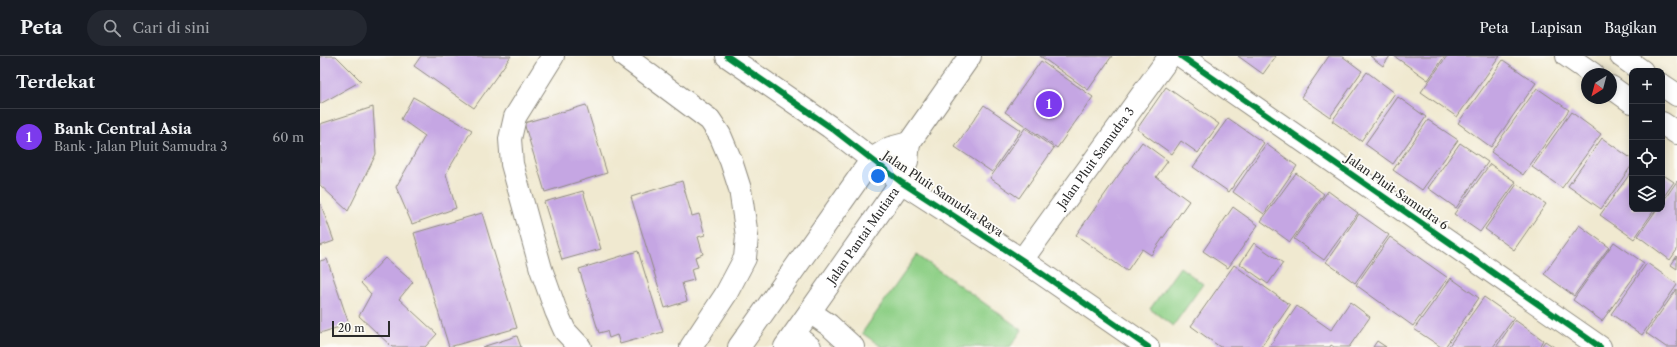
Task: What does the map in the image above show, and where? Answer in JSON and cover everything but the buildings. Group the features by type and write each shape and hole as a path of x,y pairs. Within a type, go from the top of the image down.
{"street":[{"path":"553,56 515,117 510,139 512,164 540,269 565,331 580,347"},
{"path":"624,56 710,120 720,135 731,161 740,189 747,236 745,258 726,294 691,347"},
{"name":"Jalan Pluit Samudra Raya","path":"727,56 872,159 901,182 1022,260 1148,347"},
{"path":"739,347 872,159 890,148 909,143 970,56"},
{"name":"Jalan Pluit Samudra 3","path":"1022,260 1170,56"},
{"name":"Jalan Pluit Samudra 6","path":"1181,56 1600,347"},
{"path":"1567,56 1584,68"},
{"path":"1620,56 1638,68"},
{"path":"1665,87 1677,96"},
{"path":"1617,91 1629,100"},
{"path":"1665,125 1677,133"},
{"name":"Jalan Pantai Mutiara","path":"796,343 810,312 901,182 907,161 909,143"},
{"path":"810,312 829,325 854,347"}],"green space":[{"path":"917,255 1022,330 1010,347 882,347 862,333"},
{"path":"1180,267 1203,284 1173,326 1150,309"}],"cycle path":[{"path":"727,56 830,127 901,182 1022,260 1148,347"},
{"path":"1181,56 1600,347"}],"place":[{"name":"Bank Central Asia","path":"1049,104"}]}
